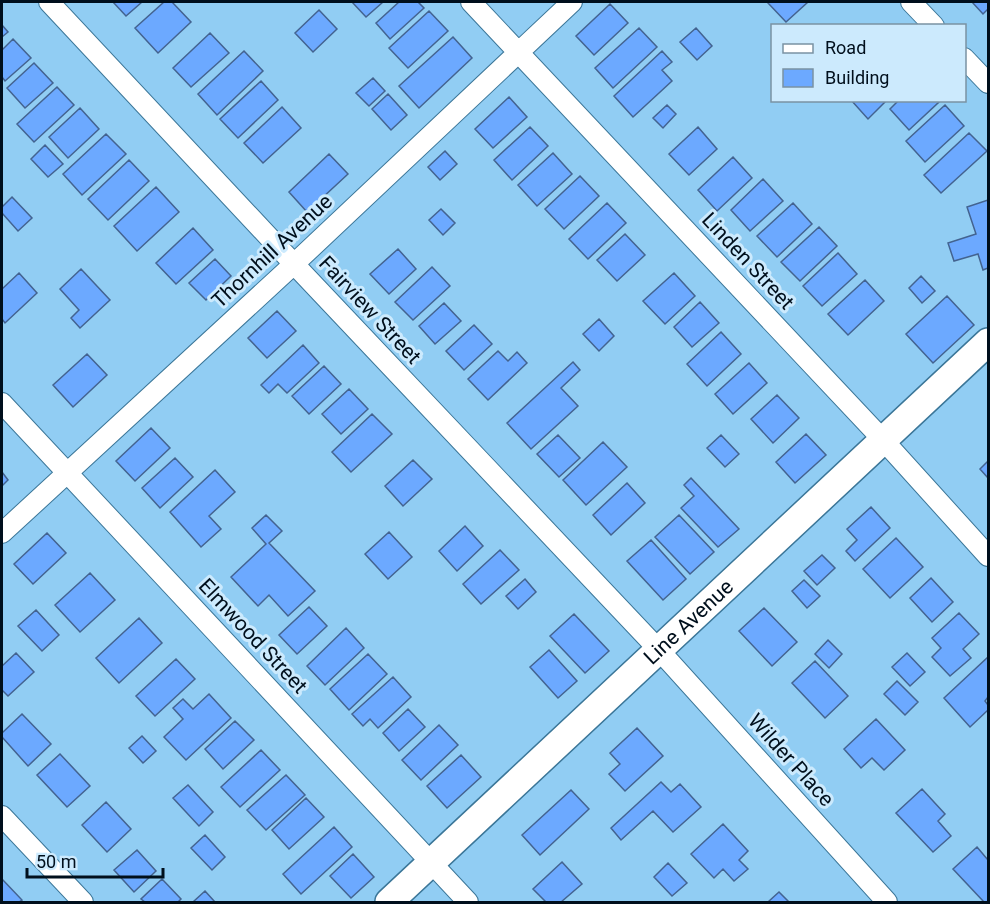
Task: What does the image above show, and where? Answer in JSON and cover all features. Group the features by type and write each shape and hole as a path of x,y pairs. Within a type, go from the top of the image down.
{"main road":[{"name":"Line Avenue","path":"389,903 988,342"}],"street":[{"name":"Fairview Street","path":"49,2 659,650"},
{"name":"Linden Street","path":"471,2 884,441 988,556"},
{"name":"Thornhill Avenue","path":"2,533 294,264 572,2"},
{"path":"911,2 932,24"},
{"path":"966,60 988,83"},
{"name":"Elmwood Street","path":"2,403 468,903"},
{"name":"Wilder Place","path":"659,650 887,903"},
{"path":"2,816 83,903"}],"building":[{"path":"113,2 142,2 126,16"},
{"path":"164,2 172,2 191,22 158,53 135,28"},
{"path":"352,2 383,2 366,17"},
{"path":"399,2 418,2 424,8 390,39 376,23"},
{"path":"808,2 786,22 768,3"},
{"path":"972,2 988,2 988,9 983,14"},
{"path":"610,4 628,23 594,55 576,36"},
{"path":"319,10 337,29 313,52 295,33"},
{"path":"429,11 448,31 408,68 389,48"},
{"path":"2,25 8,32 2,37"},
{"path":"639,28 657,47 613,88 595,68"},
{"path":"696,28 712,46 697,60 680,42"},
{"path":"210,33 229,53 191,87 173,68"},
{"path":"453,37 472,58 419,108 399,86"},
{"path":"13,39 31,58 5,81 2,77 2,50"},
{"path":"244,51 263,71 217,115 198,94"},
{"path":"662,51 672,62 662,70 672,81 633,117 614,96"},
{"path":"34,63 53,83 25,108 7,88"},
{"path":"373,78 385,91 369,106 356,93"},
{"path":"261,81 278,100 238,138 220,119"},
{"path":"57,87 74,105 34,142 17,124"},
{"path":"388,94 407,115 391,130 372,109"},
{"path":"509,97 527,117 493,148 475,129"},
{"path":"853,102 885,102 868,119"},
{"path":"897,102 939,102 909,130 890,109"},
{"path":"667,105 676,114 663,128 653,118"},
{"path":"945,105 964,126 925,162 906,141"},
{"path":"282,107 301,128 263,163 244,143"},
{"path":"80,108 99,129 68,158 49,137"},
{"path":"530,127 548,146 512,180 494,160"},
{"path":"698,127 717,149 689,175 669,154"},
{"path":"969,133 987,151 941,193 924,175"},
{"path":"106,134 126,154 82,195 63,174"},
{"path":"45,145 63,164 48,177 31,159"},
{"path":"445,151 457,164 440,180 428,167"},
{"path":"553,153 572,174 537,206 518,185"},
{"path":"329,154 348,174 307,212 289,192"},
{"path":"733,157 752,178 717,211 698,190"},
{"path":"129,160 149,181 108,220 88,199"},
{"path":"580,176 599,196 564,229 545,209"},
{"path":"763,179 783,201 750,231 731,210"},
{"path":"156,187 179,212 137,251 114,226"},
{"path":"12,197 32,218 18,231 2,213 2,207"},
{"path":"988,200 988,268 983,270 978,254 954,261 948,243 976,234 967,207"},
{"path":"607,203 626,223 588,259 569,239"},
{"path":"793,203 812,224 777,257 757,236"},
{"path":"441,209 455,223 443,235 429,220"},
{"path":"819,227 837,246 800,281 781,262"},
{"path":"193,228 213,250 176,284 156,263"},
{"path":"625,234 645,255 617,281 597,260"},
{"path":"398,249 416,269 389,294 370,274"},
{"path":"838,253 857,274 822,306 803,286"},
{"path":"215,259 231,276 206,300 189,283"},
{"path":"432,267 450,286 413,320 395,302"},
{"path":"81,269 110,300 80,328 71,318 79,310 60,289"},
{"path":"19,273 37,293 5,323 2,319 2,289"},
{"path":"674,273 695,296 665,324 643,301"},
{"path":"921,276 935,291 922,303 909,288"},
{"path":"865,280 884,301 848,335 828,314"},
{"path":"947,296 974,325 933,363 906,334"},
{"path":"700,302 719,323 692,347 674,327"},
{"path":"444,303 461,321 435,344 419,326"},
{"path":"277,311 296,331 267,358 248,338"},
{"path":"599,319 614,336 599,351 583,334"},
{"path":"474,325 492,344 464,370 446,351"},
{"path":"721,332 741,354 707,386 687,364"},
{"path":"303,345 319,363 287,393 278,384 269,393 261,385"},
{"path":"498,351 508,361 517,352 527,363 488,400 468,379"},
{"path":"87,354 107,375 73,407 53,385"},
{"path":"573,362 580,370 561,388 578,406 531,449 507,423"},
{"path":"749,363 767,383 733,414 715,394"},
{"path":"324,366 341,384 309,414 292,396"},
{"path":"349,389 368,409 341,434 322,414"},
{"path":"777,395 799,418 773,443 751,419"},
{"path":"372,414 392,434 351,472 332,452"},
{"path":"151,428 170,448 135,481 116,461"},
{"path":"806,434 826,455 795,483 776,462"},
{"path":"558,435 580,458 559,477 537,454"},
{"path":"721,435 739,454 725,467 707,448"},
{"path":"603,442 627,467 586,505 563,480"},
{"path":"175,458 193,477 160,508 142,488"},
{"path":"413,460 432,479 403,506 385,486"},
{"path":"988,461 988,478 980,469"},
{"path":"215,470 235,492 209,516 221,529 201,547 170,512"},
{"path":"2,472 8,480 2,486"},
{"path":"691,478 739,529 718,547 681,508 694,496 684,485"},
{"path":"627,483 645,503 611,535 593,515"},
{"path":"871,507 890,528 855,561 846,551 857,540 847,529"},
{"path":"266,515 282,531 269,543 315,591 288,616 269,595 258,606 231,577 266,544 252,528"},
{"path":"679,515 714,552 690,574 655,537"},
{"path":"465,526 483,546 457,571 439,551"},
{"path":"389,532 412,557 388,579 365,554"},
{"path":"47,533 66,553 33,584 14,564"},
{"path":"896,538 923,567 890,598 863,569"},
{"path":"651,540 686,579 663,600 627,561"},
{"path":"500,550 519,570 481,604 463,584"},
{"path":"822,555 835,568 817,585 804,571"},
{"path":"90,573 115,600 80,632 55,605"},
{"path":"931,578 953,602 932,622 910,598"},
{"path":"525,579 536,592 518,609 506,596"},
{"path":"804,580 820,596 807,608 792,591"},
{"path":"309,607 327,626 297,654 279,635"},
{"path":"764,608 797,642 772,666 739,631"},
{"path":"36,610 59,635 42,651 18,626"},
{"path":"959,613 979,634 963,649 971,658 950,676 932,657 941,648 932,638"},
{"path":"574,614 609,651 585,673 550,636"},
{"path":"139,618 162,643 119,683 96,658"},
{"path":"346,628 364,648 325,685 307,666"},
{"path":"828,640 842,654 829,668 815,654"},
{"path":"549,650 577,681 558,698 530,667"},
{"path":"16,653 34,672 8,696 2,690 2,666"},
{"path":"907,653 925,672 910,686 892,667"},
{"path":"368,654 387,674 349,710 330,689"},
{"path":"988,657 988,697 985,701 988,710 970,727 944,698"},
{"path":"176,659 195,679 155,716 136,696"},
{"path":"815,661 848,696 825,718 792,683"},
{"path":"393,677 411,697 378,728 370,719 363,726 352,714"},
{"path":"897,681 918,702 905,715 884,694"},
{"path":"209,694 231,718 186,760 164,737 183,719 173,708 183,699 193,709"},
{"path":"408,709 425,727 399,751 383,733"},
{"path":"22,714 51,744 28,766 2,737 2,733"},
{"path":"876,719 905,750 884,770 872,758 861,768 844,749"},
{"path":"235,721 254,740 223,769 205,749"},
{"path":"439,725 458,745 421,780 402,760"},
{"path":"637,728 663,756 625,791 609,774 620,764 610,753"},
{"path":"142,736 156,751 143,763 129,748"},
{"path":"261,750 280,770 240,807 221,787"},
{"path":"60,754 90,786 67,807 37,775"},
{"path":"461,755 481,777 447,808 427,786"},
{"path":"286,775 305,795 266,830 247,810"},
{"path":"661,782 671,792 680,784 701,807 673,832 653,811 621,840 611,828"},
{"path":"188,785 213,812 199,826 173,798"},
{"path":"922,789 945,814 938,821 951,836 933,852 896,813"},
{"path":"571,790 589,809 540,855 522,835"},
{"path":"306,798 324,817 289,849 272,830"},
{"path":"106,802 131,829 107,852 82,825"},
{"path":"723,824 748,851 739,860 748,869 734,881 723,869 714,878 691,854"},
{"path":"334,827 352,847 301,894 283,874"},
{"path":"205,835 225,857 212,870 191,848"},
{"path":"977,847 988,860 988,902 984,902 953,869"},
{"path":"137,850 156,871 134,892 114,870"},
{"path":"353,854 374,877 351,898 330,876"},
{"path":"562,862 582,884 561,902 546,902 533,889"},
{"path":"668,863 687,883 672,896 654,877"},
{"path":"2,879 22,900 2,902"},
{"path":"162,879 181,899 178,902 145,902 141,899"},
{"path":"205,891 215,902 193,902"},
{"path":"779,892 789,902 768,902"}]}
